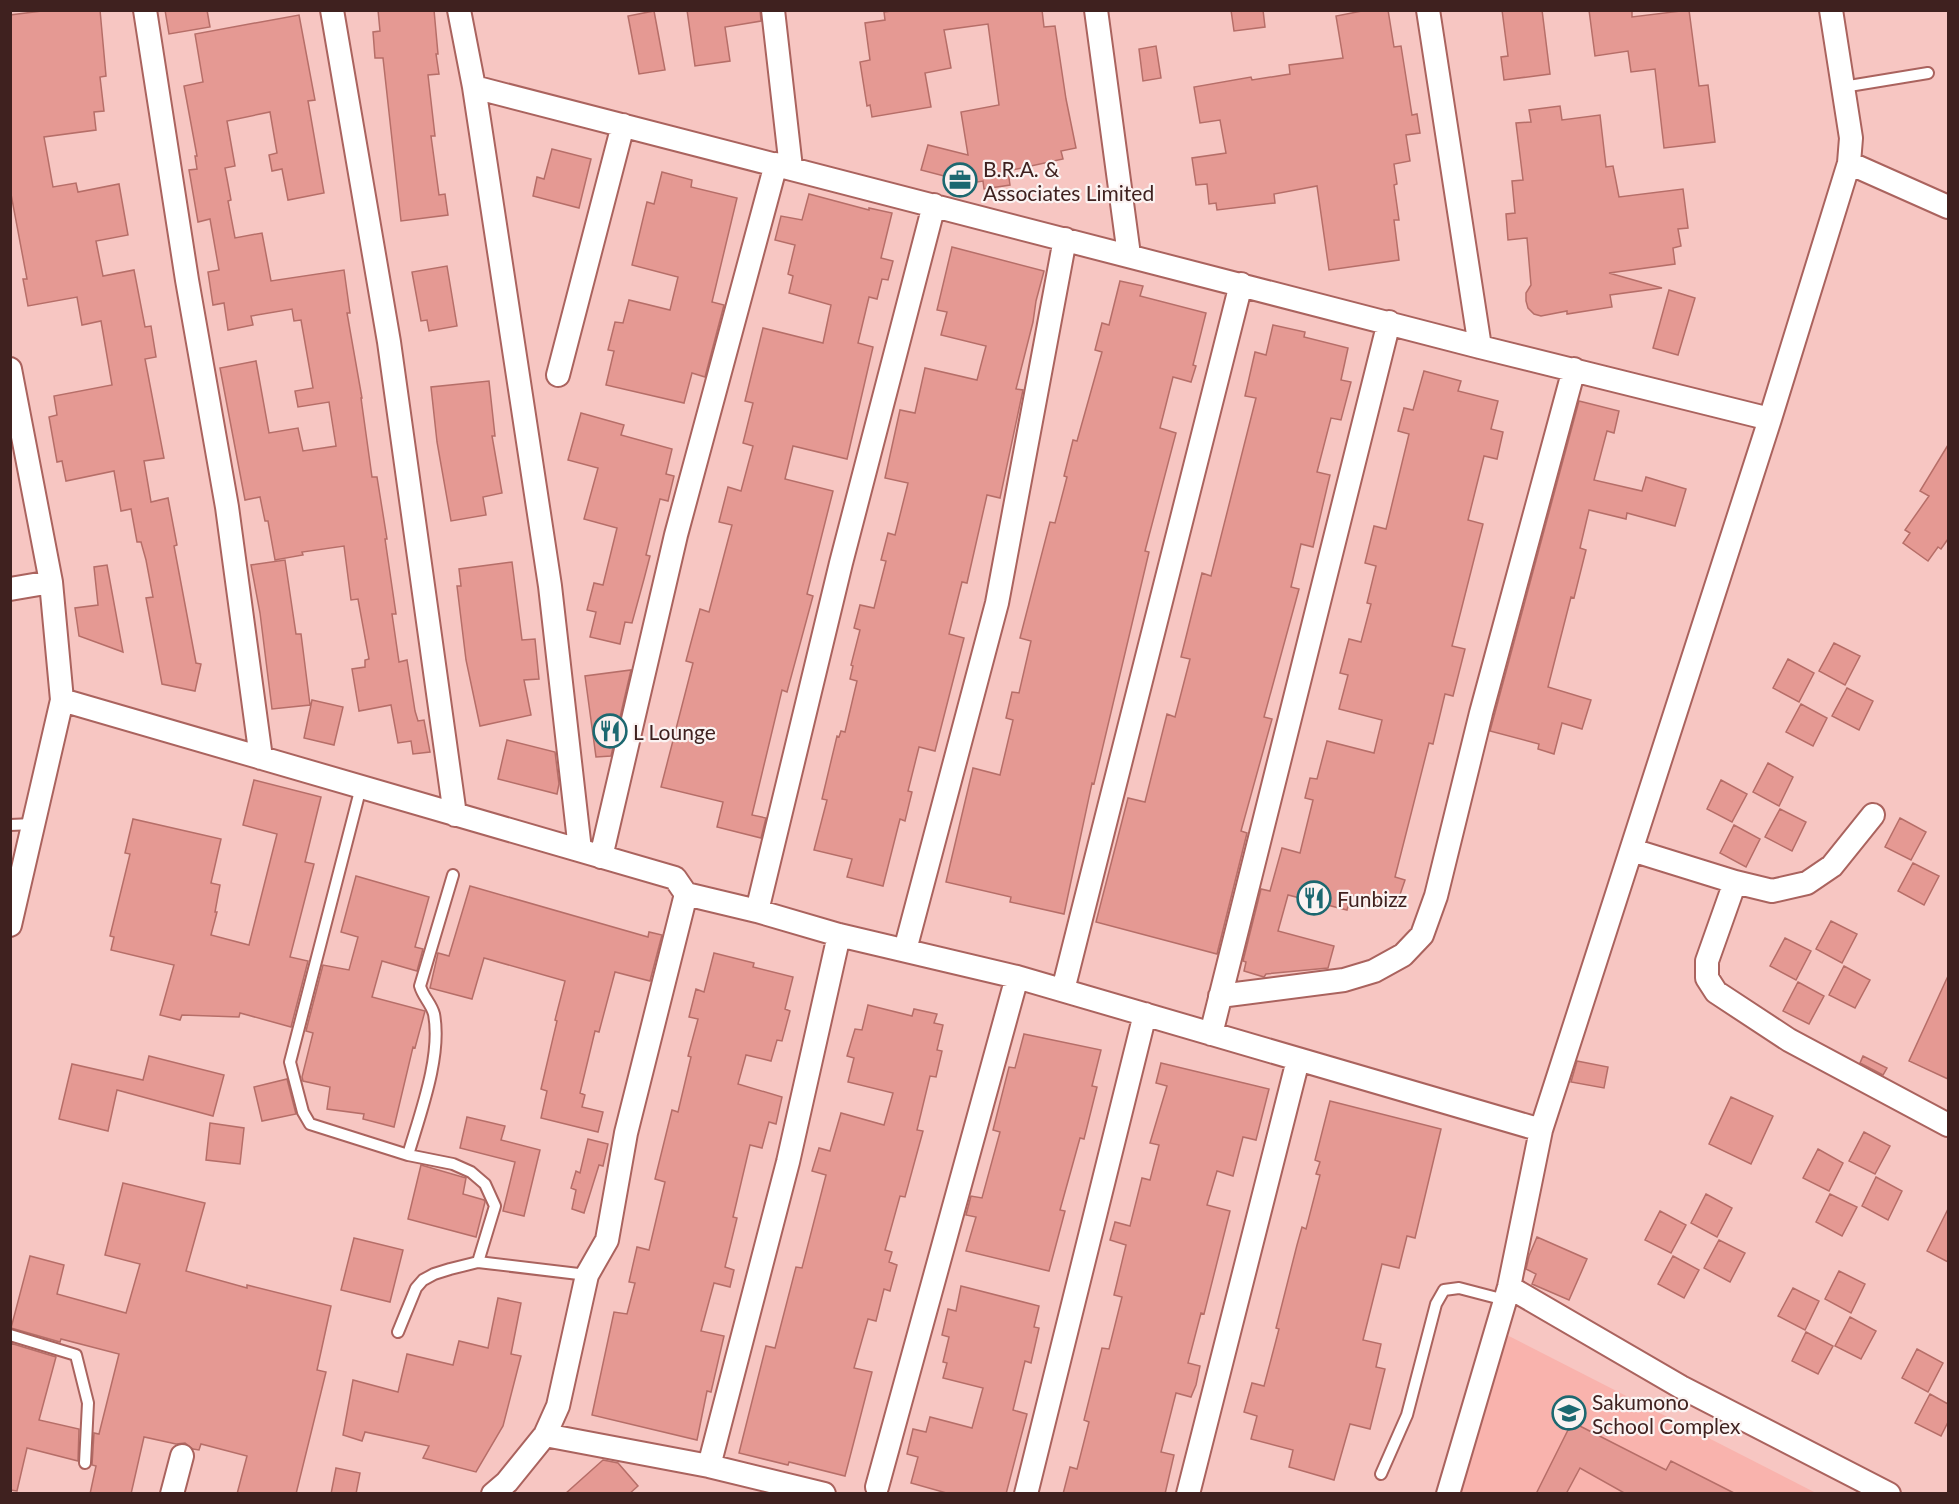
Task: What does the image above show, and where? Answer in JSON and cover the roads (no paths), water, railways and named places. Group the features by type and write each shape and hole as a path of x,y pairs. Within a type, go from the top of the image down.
{"street":[{"path":"146,10 187,280 227,507 261,758"},
{"path":"332,10 389,342 455,814"},
{"path":"459,10 474,87 590,854"},
{"path":"590,854 676,535 784,166 772,10"},
{"path":"1096,10 1130,255"},
{"path":"1428,10 1480,346"},
{"path":"1448,1494 1508,1293 1541,1130 1850,163 1851,138 1831,10"},
{"path":"474,87 1770,419"},
{"path":"558,375 623,125"},
{"path":"1850,163 1948,207"},
{"path":"757,910 841,562 934,205"},
{"path":"904,950 997,603 1065,239"},
{"path":"1063,990 1241,284"},
{"path":"1211,1034 1389,322"},
{"path":"10,369 16,419 51,582 62,700 22,825 10,925"},
{"path":"1220,996 1344,981 1374,971 1403,955 1422,935 1436,896 1481,713 1574,369"},
{"path":"10,589 51,582"},
{"path":"62,700 675,878 686,894 757,910 839,935 1017,977 1541,1130"},
{"path":"1632,850 1772,891 1807,883 1832,866 1873,815"},
{"path":"1735,882 1707,960 1707,978 1716,992 1789,1040 1948,1125"},
{"path":"505,1490 545,1435 558,1406 587,1275 607,1240 626,1133 686,894"},
{"path":"709,1466 788,1162 839,935"},
{"path":"877,1487 1017,977"},
{"path":"1026,1494 1145,1014"},
{"path":"1188,1494 1298,1060"},
{"path":"1508,1293 1878,1491"},
{"path":"545,1435 709,1466 824,1494"},
{"path":"172,1494 182,1456"}],"lane":[{"path":"1843,87 1928,73"},
{"path":"361,787 290,1062 303,1112 310,1124 408,1155 453,1164 471,1172 485,1184 495,1206 478,1262"},
{"path":"408,1155 430,1081 435,1041 434,1016 420,986 453,875"},
{"path":"398,1332 416,1288 423,1280 434,1274 478,1262 587,1275"},
{"path":"1382,1474 1407,1415 1436,1304 1444,1290 1459,1288 1508,1293"},
{"path":"10,1335 76,1354 88,1403 85,1463"}],"place":[{"name":"B.R.A. & Associates Limited","path":"960,180"},
{"name":"L Lounge","path":"610,731"},
{"name":"Funbizz","path":"1314,898"},
{"name":"Sakumono School Complex","path":"1569,1413"}]}
